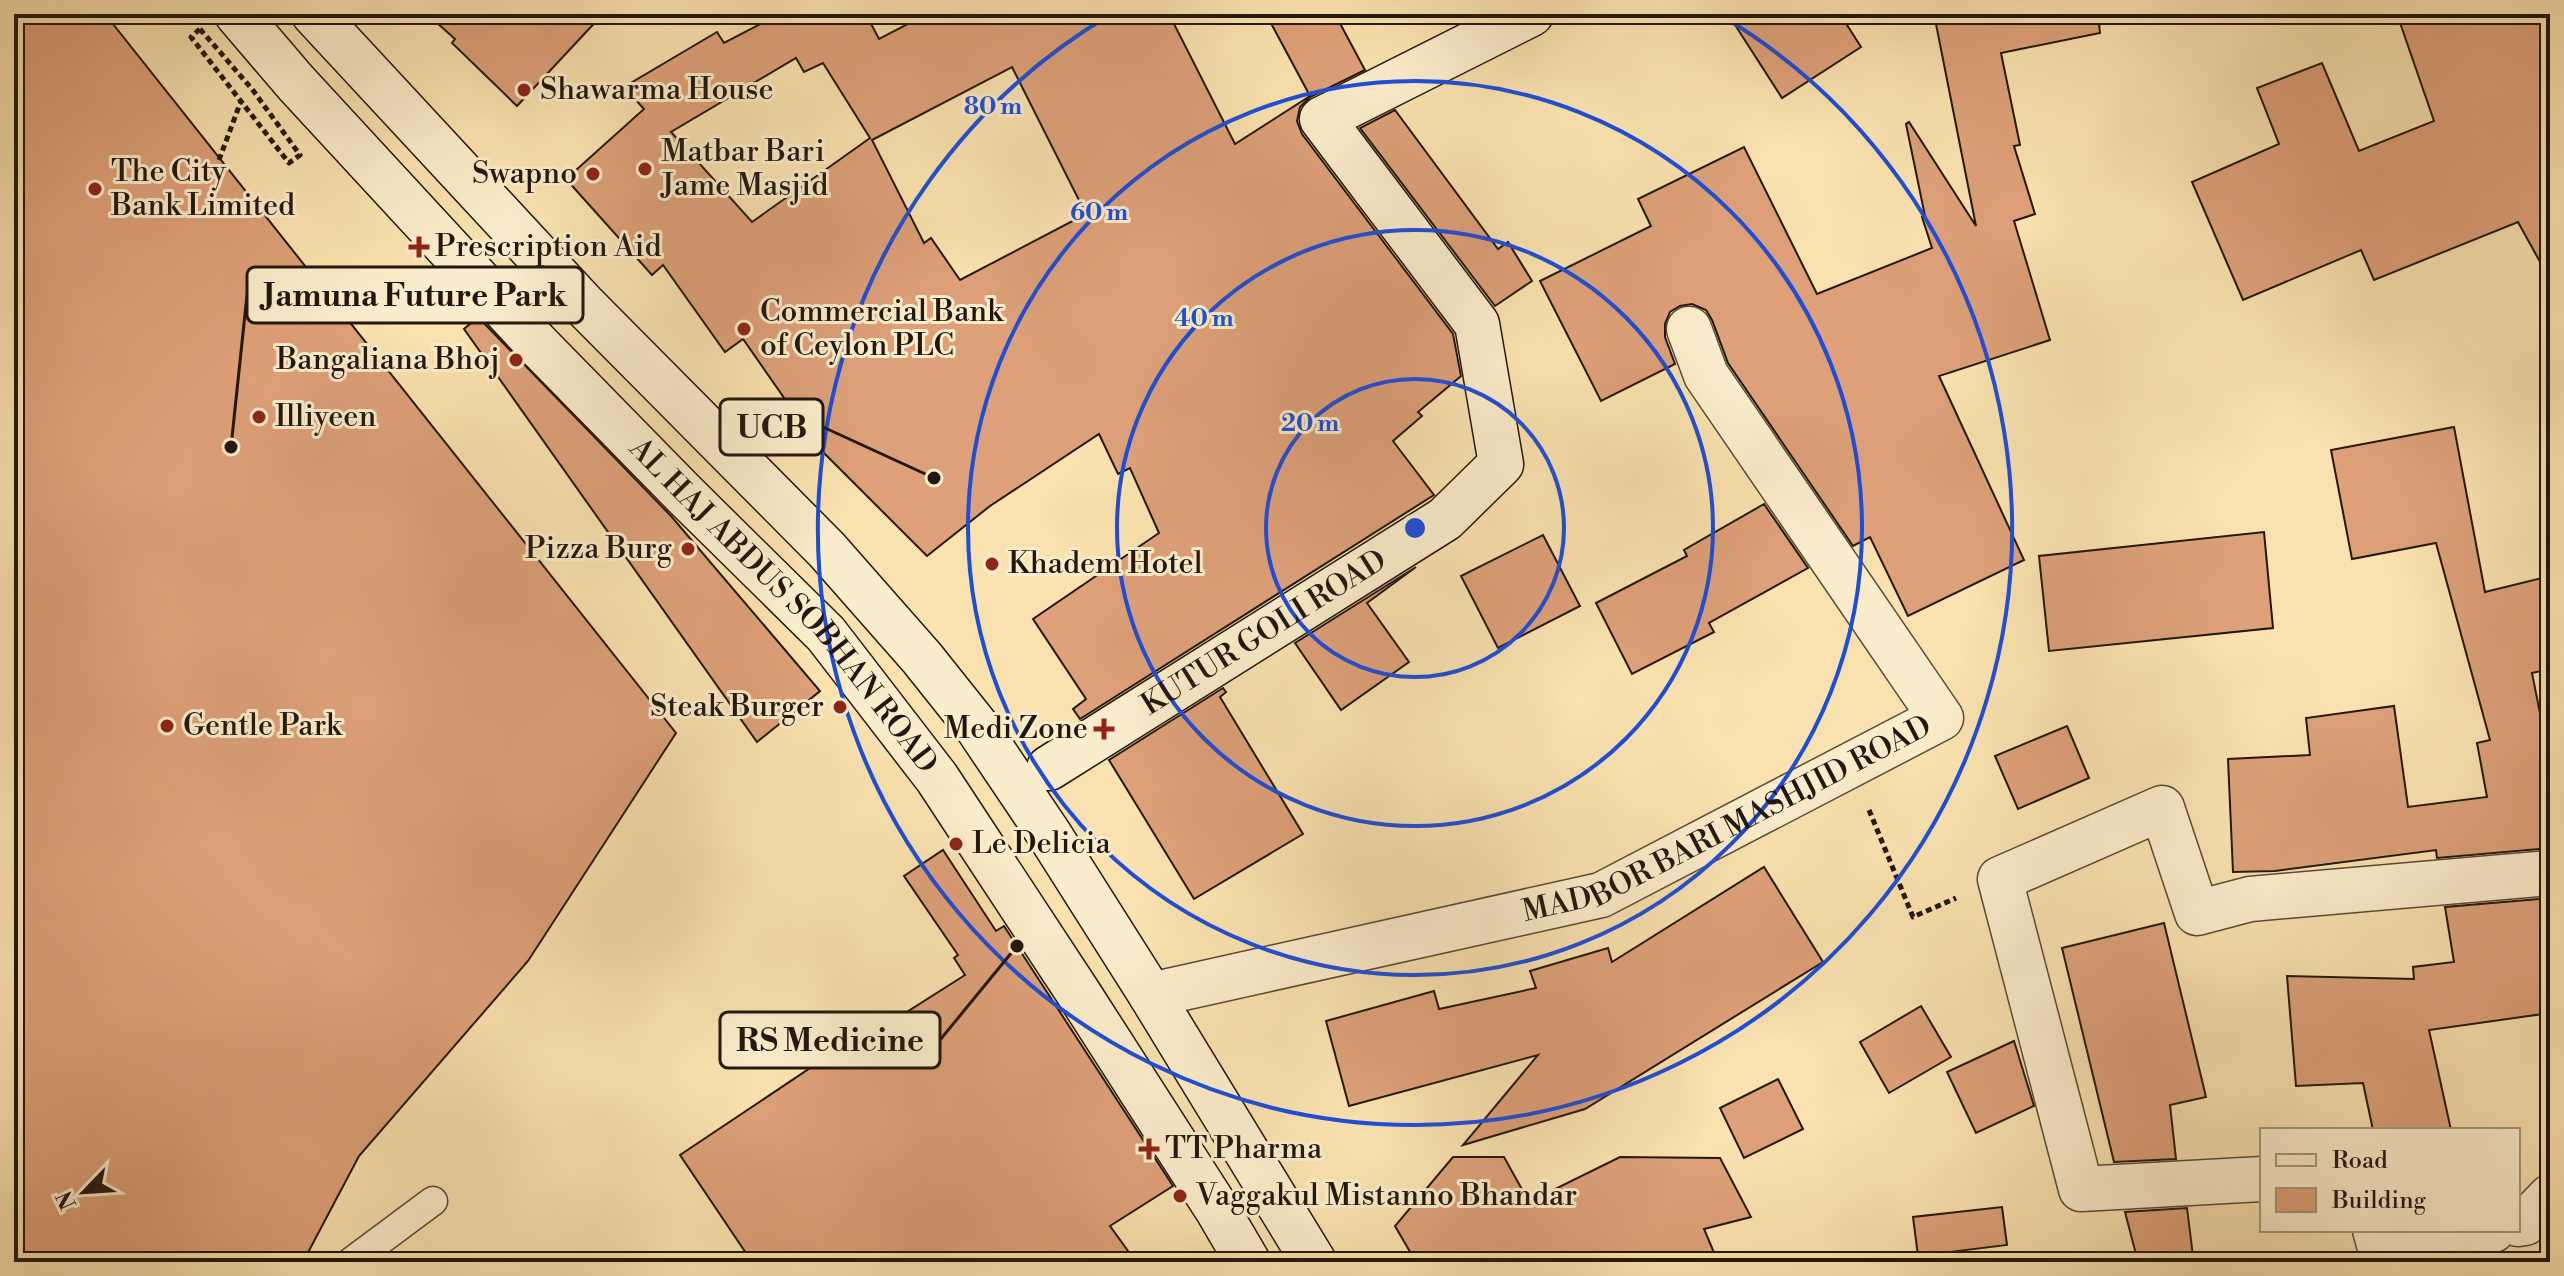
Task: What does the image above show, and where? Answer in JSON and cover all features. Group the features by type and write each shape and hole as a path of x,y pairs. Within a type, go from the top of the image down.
{"street":[{"name":"AL HAJ ABDUS SOBHAN ROAD","path":"237,14 296,83 537,344 826,634 937,778 1088,1007 1248,1262"},
{"name":"AL HAJ ABDUS SOBHAN ROAD","path":"314,14 583,304 827,550 922,658 977,727 1151,995 1314,1262"},
{"name":"KUTUR GOLI ROAD","path":"1049,768 1445,519 1501,464 1477,324 1322,119 1531,14"},
{"name":"MADBOR BARI MASHJID ROAD","path":"1151,995 1601,895 1941,718 1706,375 1689,329"},
{"path":"2260,1179 2081,1189 2000,879 2162,808 2197,913 2250,899 2550,873"},
{"path":"2520,1224 2525,1223 2550,1197"},
{"path":"2376,1232 2382,1255 2484,1232"}],"lane":[{"path":"351,1262 433,1201"}],"path":[{"path":"226,81 289,163 300,155"},
{"path":"219,160 241,100"},
{"path":"1851,765 1913,917 2000,879"}],"building":[{"path":"14,14 105,14 676,733 528,961 359,1156 303,1262 14,1262"},
{"path":"427,14 603,14 517,106 452,43 455,39"},
{"path":"773,14 870,14 867,16 879,39 927,14 1169,14 1235,144 1310,96 1266,14 1335,14 1365,70 1310,97 1300,107 1297,121 1302,134 1453,334 1461,376 1418,412 1422,416 1393,441 1434,495 1080,719 1073,709 1086,699 1033,619 1159,533 1130,468 1118,474 1099,434 990,506 927,556 819,448 743,339 725,352 663,265 652,275 566,179 644,109 624,87 717,32 724,43 774,17","holes":["796,58 804,72 823,63 870,138 752,222 671,132","1012,67 1086,214 960,280 931,238 924,243 872,140"]},
{"path":"1728,14 1840,14 1861,47 1782,98"},
{"path":"1934,14 2098,14 2100,33 2001,53 2020,145 2014,146 2035,214 2014,221 2050,340 1939,376 2024,560 1908,616 1870,537 1853,546 1728,363 1706,310 1692,304 1670,312 1665,324 1665,337 1675,364 1601,401 1540,281 1651,226 1638,199 1744,147 1817,294 1932,248 1922,217 1925,216 1906,124 1909,122 1976,226"},
{"path":"2397,14 2550,14 2550,280 2518,222 2374,280 2361,250 2243,300 2192,182 2279,144 2257,88 2322,63 2359,151 2434,121"},
{"path":"1395,110 1498,249 1508,242 1532,281 1495,306 1360,128"},
{"path":"478,317 671,516 820,691 757,742 464,329"},
{"path":"2454,427 2485,592 2550,576 2550,669 2532,673 2550,764 2550,848 2437,858 2436,850 2275,871 2233,872 2228,759 2310,755 2306,718 2394,706 2408,807 2487,797 2477,743 2490,740 2436,543 2352,559 2331,450"},
{"path":"1764,504 1808,568 1709,623 1714,632 1632,674 1596,603 1687,556 1684,550"},
{"path":"2264,532 2273,628 2049,651 2039,556"},
{"path":"1543,535 1580,606 1498,648 1461,576"},
{"path":"1416,567 1367,603 1409,662 1341,710 1295,643"},
{"path":"1223,688 1226,692 1220,697 1303,834 1194,899 1109,760"},
{"path":"2067,726 2089,778 2018,809 1995,756"},
{"path":"943,850 996,931 1004,926 1173,1186 1110,1226 1136,1262 752,1262 680,1155 855,1038 858,1043 965,975 954,958 958,955 904,876"},
{"path":"1764,867 1823,962 1585,1109 1463,1145 1538,1055 1349,1106 1326,1021 1434,991 1439,1009 1536,988 1530,971 1608,948 1612,962"},
{"path":"2550,898 2550,1013 2429,1030 2451,1128 2373,1128 2363,1083 2296,1086 2287,976 2414,979 2413,967 2454,962 2445,907"},
{"path":"2164,923 2206,1097 2170,1105 2176,1159 2114,1162 2062,948"},
{"path":"1921,1006 1951,1057 1889,1093 1860,1042"},
{"path":"2014,1041 2034,1106 1976,1133 1947,1072"},
{"path":"1778,1079 1803,1129 1744,1158 1720,1108"},
{"path":"1453,1157 1504,1157 1529,1202 1620,1157 1720,1158 1751,1217 1704,1229 1718,1262 1416,1262 1395,1226"},
{"path":"2002,1207 2007,1245 1918,1256 1913,1217"},
{"path":"2187,1208 2193,1256 2138,1262 2125,1212"}],"place":[{"name":"Shawarma House","path":"524,90"},
{"name":"Matbar Bari Jame Masjid","path":"645,169"},
{"name":"Swapno","path":"593,174"},
{"name":"The City Bank Limited","path":"95,189"},
{"name":"Prescription Aid","path":"419,247"},
{"name":"Commercial Bank of Ceylon PLC","path":"744,329"},
{"name":"Bangaliana Bhoj","path":"516,360"},
{"name":"Illiyeen","path":"259,417"},
{"name":"Jamuna Future Park","path":"231,447"},
{"name":"UCB","path":"934,478"},
{"name":"Pizza Burg","path":"688,549"},
{"name":"Khadem Hotel","path":"992,564"},
{"name":"Steak Burger","path":"840,707"},
{"name":"Gentle Park","path":"167,726"},
{"name":"Medi Zone","path":"1104,729"},
{"name":"Le Delicia","path":"956,844"},
{"name":"RS Medicine","path":"1017,946"},
{"name":"TT Pharma","path":"1149,1149"},
{"name":"Vaggakul Mistanno Bhandar","path":"1180,1196"}]}
